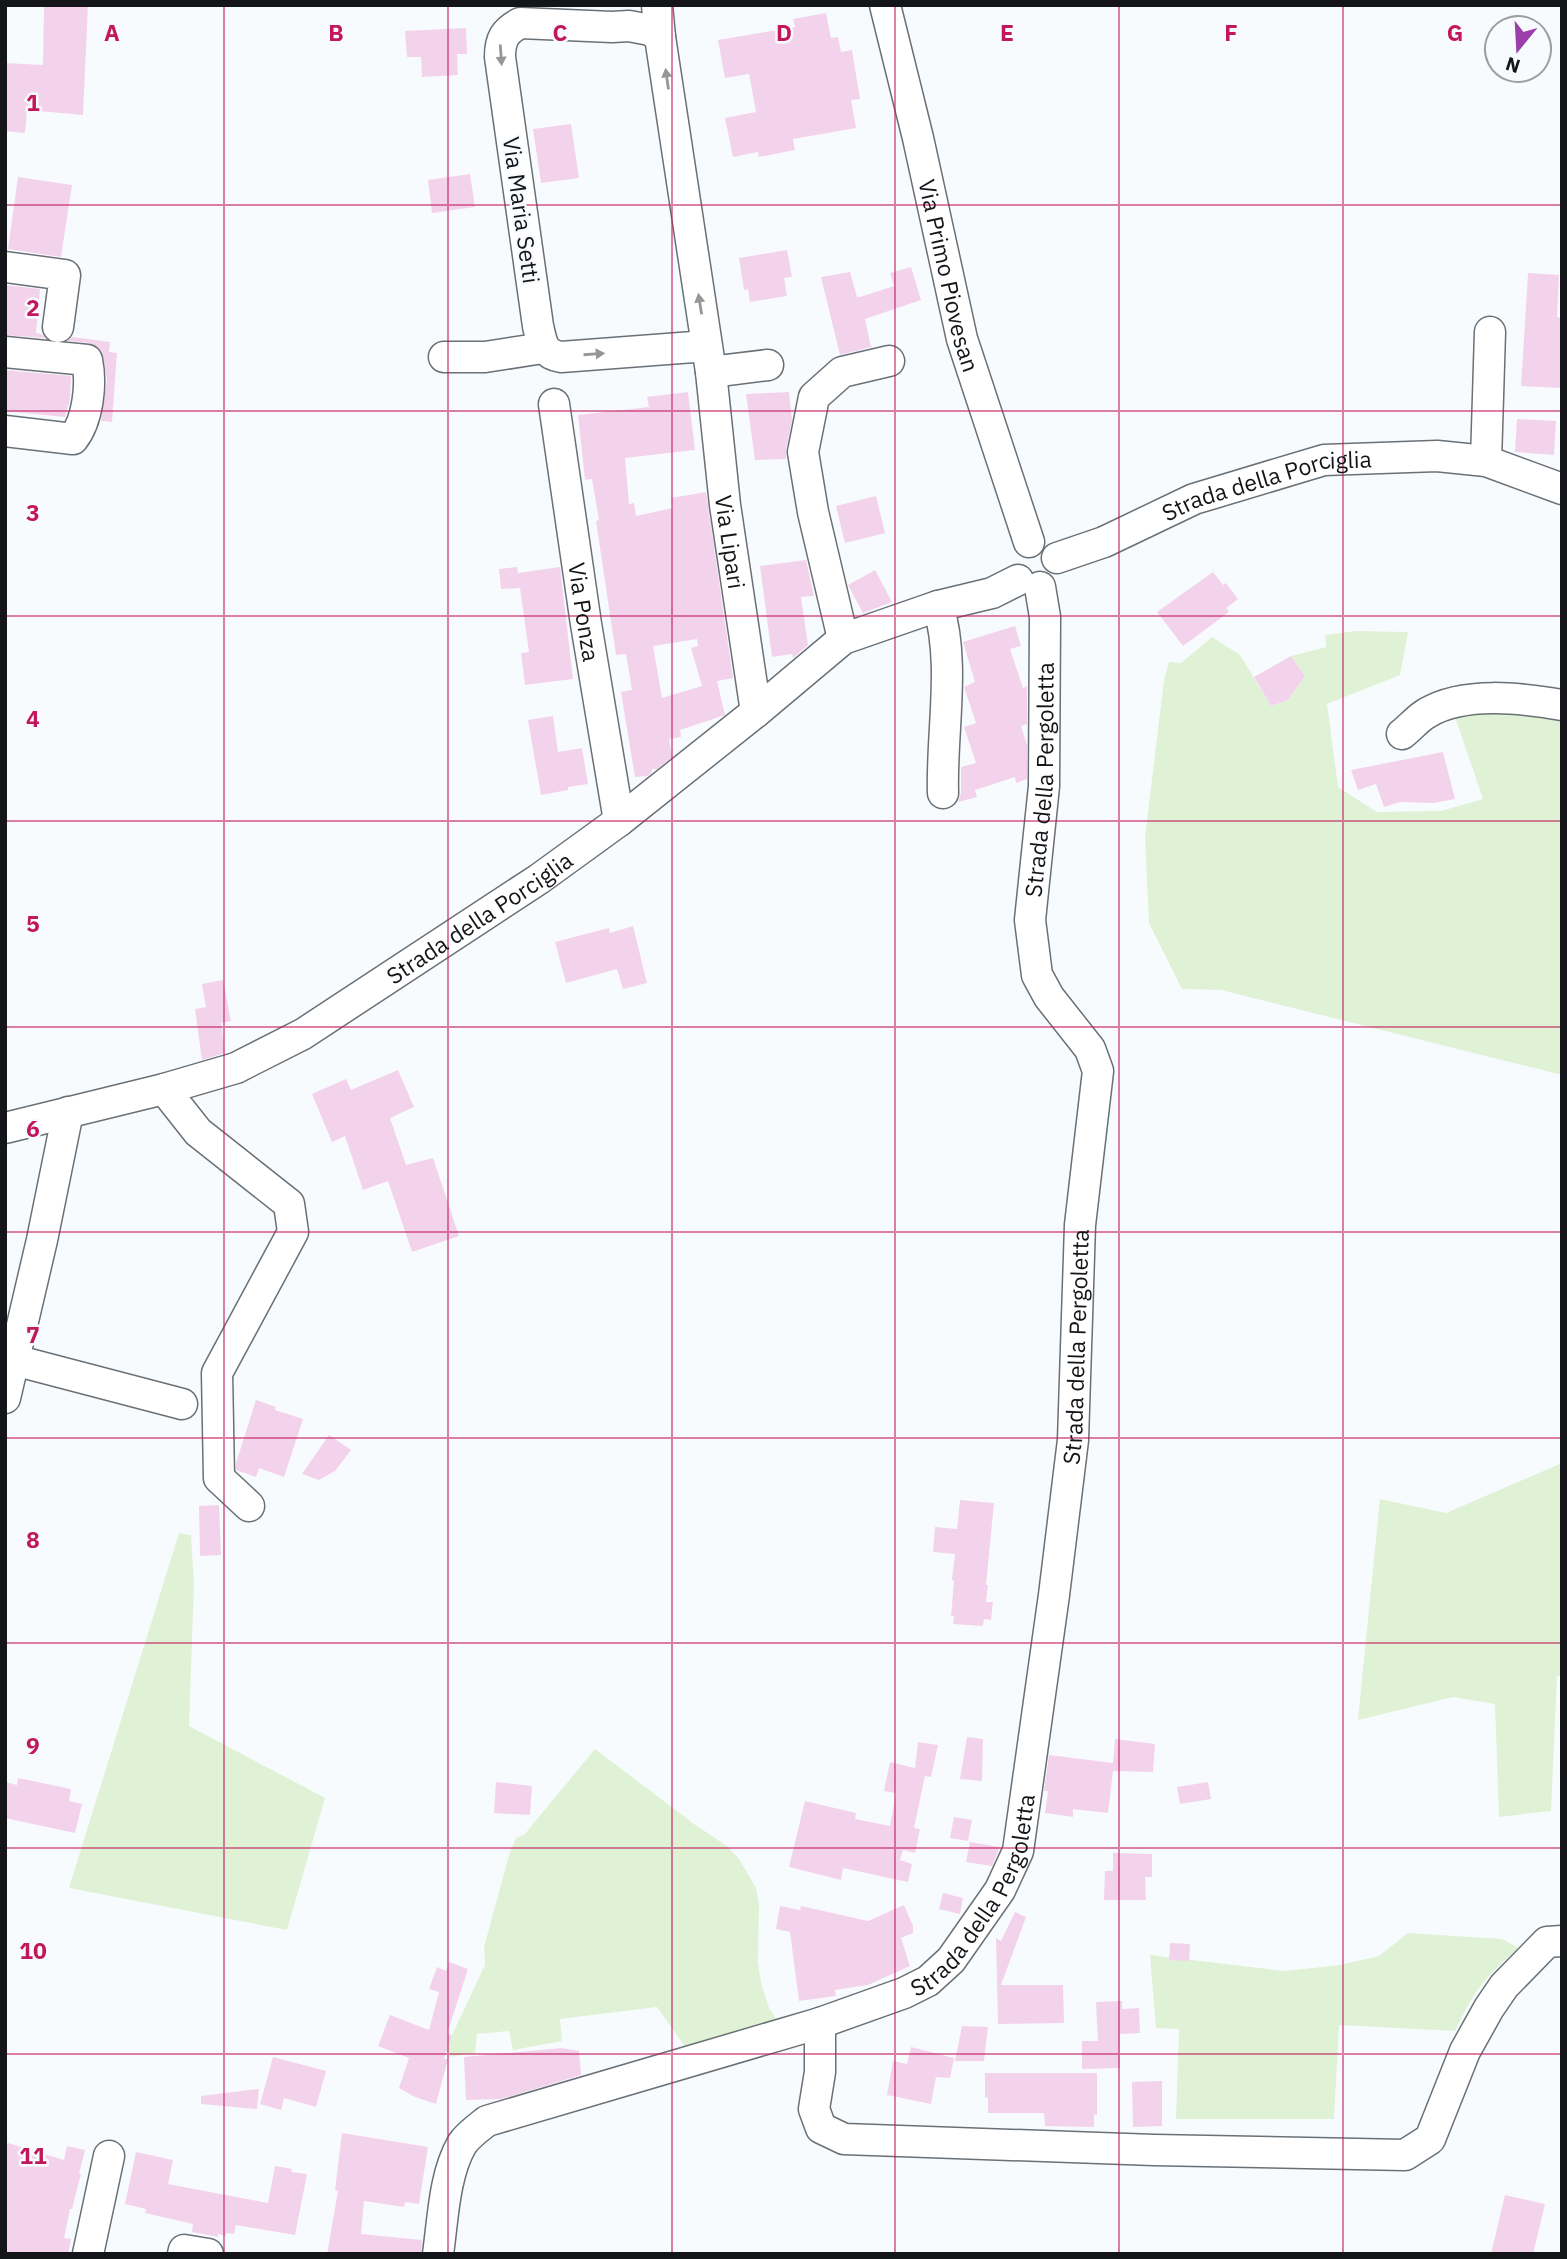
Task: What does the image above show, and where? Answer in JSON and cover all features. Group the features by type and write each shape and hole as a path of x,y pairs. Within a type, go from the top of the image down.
{"street":[{"path":"657,5 709,359"},
{"name":"Via Primo Piovesan","path":"885,5 918,138 962,339 1029,542"},
{"name":"Via Maria Setti","path":"543,348 500,43 504,34 520,23 612,27 637,15 660,37"},
{"path":"5,267 65,275 58,327"},
{"path":"1486,461 1490,332"},
{"path":"444,358 485,357 543,348 547,353 561,357 709,359 768,365"},
{"path":"5,352 87,360 90,372 83,427 73,439 5,431"},
{"name":"Via Lipari","path":"709,359 725,506 756,712"},
{"path":"843,639 813,512 803,452 814,397 842,372 889,361"},
{"name":"Via Ponza","path":"554,404 586,624 619,821"},
{"name":"Strada della Porciglia","path":"1057,558 1104,542 1194,499 1324,460 1437,456 1486,461 1562,489"},
{"path":"1029,542 1046,545 1054,551 1057,558 1054,577 1029,584 1013,570 1013,558 1018,549 1029,542"},
{"name":"Strada della Porciglia","path":"5,1128 164,1089 236,1068 303,1034 540,879 619,821 843,639 938,606 1029,584"},
{"name":"Strada della Pergoletta","path":"438,2254 447,2190 455,2160 463,2143 487,2121 820,2023 904,1993 928,1981 951,1960 1000,1891 1018,1851 1050,1634 1073,1440 1080,1225 1098,1071 1090,1049 1049,997 1037,975 1030,920 1044,786 1045,617 1029,584"},
{"path":"938,606 944,622 946,689 943,793"},
{"path":"1402,734 1427,712 1471,698 1530,699 1562,705"},
{"path":"164,1089 198,1132 289,1204 293,1232 217,1373 219,1478 248,1506"},
{"path":"5,1398 42,1240 68,1112"},
{"path":"14,1360 182,1404"},
{"path":"820,2023 820,2073 814,2109 821,2128 844,2139 1154,2150 1405,2155 1430,2139 1465,2052 1504,1986 1547,1942 1562,1941"},
{"path":"88,2254 109,2156"},
{"path":"183,2254 184,2250 208,2254"}],"green space":[{"path":"1356,631 1408,632 1400,675 1327,704 1338,787 1377,812 1441,811 1483,799 1451,705 1562,705 1562,1075 1221,990 1182,989 1149,923 1145,837 1164,680 1169,662 1181,663 1212,637 1240,655 1271,706 1288,700 1305,676 1291,656 1326,647 1325,635"},
{"path":"1562,1463 1562,1676 1557,1676 1551,1811 1499,1817 1495,1704 1453,1697 1358,1720 1380,1499 1446,1513"},
{"path":"179,1533 191,1535 194,1584 189,1726 325,1798 287,1930 69,1888"},
{"path":"595,1749 727,1846 739,1859 756,1888 759,1903 758,1962 761,1983 769,2008 781,2026 688,2051 657,2007 560,2019 562,2041 513,2050 509,2031 477,2034 475,2053 449,2057 450,2053 446,2052 452,2035 485,1965 484,1947 516,1838 524,1835"},
{"path":"1408,1933 1502,1939 1519,1948 1481,1985 1455,2031 1339,2025 1334,2119 1176,2119 1179,2029 1156,2028 1150,1955 1285,1971 1340,1965 1379,1956"}],"building":[{"path":"44,5 88,5 83,115 27,110 25,133 5,131 5,63 43,65"},
{"path":"826,13 831,38 838,37 841,52 852,50 860,99 851,100 856,128 793,139 795,150 759,157 758,152 733,157 725,118 756,112 749,74 725,78 718,40 795,27 793,19"},
{"path":"466,28 467,54 457,54 458,75 422,77 421,57 407,57 405,31"},
{"path":"571,124 579,178 541,183 533,129"},
{"path":"470,174 475,207 432,213 428,180"},
{"path":"18,177 72,185 61,257 8,249"},
{"path":"787,250 792,277 784,278 787,296 750,302 748,289 744,290 739,258"},
{"path":"911,267 921,300 865,319 871,347 840,355 821,277 850,272 857,297 860,297 894,286 890,273"},
{"path":"1528,273 1559,275 1557,317 1562,318 1562,388 1521,386"},
{"path":"5,285 40,289 36,333 45,338 5,335"},
{"path":"72,337 110,342 109,352 117,353 112,422 101,421 107,380 102,351 89,343 68,341"},
{"path":"5,370 71,376 70,399 65,417 5,411"},
{"path":"688,392 695,450 625,458 629,504 634,503 636,516 673,508 671,498 706,492 733,678 717,681 725,715 680,730 681,737 669,739 672,757 657,769 652,769 648,776 635,777 621,692 632,690 626,654 616,655 596,521 599,520 592,479 585,480 578,415 649,407 647,397","holes":["697,639 698,646 691,648 702,686 662,698 653,646"]},
{"path":"789,392 792,420 786,459 755,460 746,394"},
{"path":"1517,419 1556,421 1554,455 1515,452"},
{"path":"876,496 885,533 845,543 836,506"},
{"path":"806,560 814,596 801,597 808,645 793,658 792,654 772,657 760,566"},
{"path":"517,567 518,573 560,567 573,679 525,685 521,653 529,652 520,588 501,589 499,569"},
{"path":"875,570 892,602 863,613 848,585"},
{"path":"1213,572 1238,599 1226,608 1229,612 1183,646 1157,612"},
{"path":"1015,626 1021,646 1010,649 1023,688 1027,686 1027,724 1021,726 1027,745 1027,779 1016,783 1015,777 975,790 977,797 958,802 961,793 961,767 976,763 964,727 976,723 964,687 975,682 963,642"},
{"path":"1291,656 1305,676 1288,700 1271,706 1254,677"},
{"path":"553,716 558,752 582,748 588,784 541,795 528,720"},
{"path":"1443,752 1455,799 1434,803 1400,802 1384,807 1376,784 1358,790 1351,770"},
{"path":"633,926 647,983 623,989 617,969 566,983 555,942 609,928 610,933"},
{"path":"223,980 231,1021 221,1023 225,1053 202,1060 195,1009 206,1007 202,984"},
{"path":"398,1070 414,1107 390,1118 406,1165 433,1158 459,1236 412,1252 388,1181 363,1190 345,1136 332,1142 312,1094 346,1079 351,1090"},
{"path":"256,1400 276,1407 275,1410 303,1419 284,1477 259,1468 256,1477 236,1470"},
{"path":"329,1435 351,1450 335,1471 319,1480 302,1474"},
{"path":"960,1500 994,1503 986,1585 986,1602 993,1602 991,1620 984,1619 983,1626 953,1624 952,1580 955,1554 933,1552 935,1527 957,1529"},
{"path":"219,1505 221,1555 200,1556 199,1506"},
{"path":"967,1737 983,1739 982,1781 960,1779"},
{"path":"1115,1739 1155,1744 1153,1772 1113,1771 1108,1813 1073,1809 1073,1817 1045,1813 1048,1791 1044,1791 1049,1755 1113,1763"},
{"path":"918,1742 938,1745 931,1777 925,1776 914,1828 920,1829 915,1853 903,1850 900,1860 912,1864 908,1882 843,1868 841,1880 789,1867 805,1801 856,1813 855,1819 890,1826 896,1793 884,1791 890,1762 915,1768"},
{"path":"18,1778 71,1789 69,1801 82,1804 75,1833 5,1818 5,1782 17,1785"},
{"path":"496,1782 532,1786 530,1815 494,1813"},
{"path":"1208,1782 1211,1799 1180,1804 1177,1787"},
{"path":"954,1817 972,1820 968,1841 950,1838"},
{"path":"970,1842 1000,1847 992,1866 966,1862"},
{"path":"1113,1853 1152,1854 1152,1877 1145,1877 1146,1900 1104,1900 1105,1871 1113,1871"},
{"path":"943,1893 963,1898 960,1914 939,1909"},
{"path":"904,1905 913,1926 913,1933 901,1938 910,1966 868,1985 835,1990 836,1996 799,2001 790,1932 776,1929 780,1906 800,1910 801,1906 868,1921"},
{"path":"1015,1912 1026,1917 1001,1985 1063,1985 1064,2023 998,2024 996,1938 1001,1941"},
{"path":"1170,1943 1190,1944 1189,1961 1169,1960"},
{"path":"449,1962 468,1969 447,2034 452,2035 444,2059 448,2059 436,2104 399,2088 409,2058 378,2046 390,2015 429,2030 439,1992 429,1989 437,1967 446,1971"},
{"path":"1122,2001 1122,2009 1139,2008 1140,2033 1120,2034 1120,2068 1082,2069 1082,2041 1098,2041 1096,2002"},
{"path":"962,2026 988,2027 984,2061 955,2061"},
{"path":"911,2047 954,2058 950,2078 936,2077 931,2104 887,2095 893,2061 907,2064"},
{"path":"562,2048 579,2051 581,2075 501,2099 466,2100 464,2057"},
{"path":"273,2057 326,2071 316,2107 284,2098 281,2110 260,2104"},
{"path":"985,2073 1097,2073 1097,2115 1094,2114 1094,2127 1045,2126 1044,2113 988,2113"},
{"path":"1162,2081 1162,2126 1133,2127 1132,2082"},
{"path":"259,2089 257,2109 201,2104 201,2096"},
{"path":"342,2133 428,2147 419,2204 405,2202 404,2207 364,2201 361,2234 422,2240 421,2254 327,2254 338,2191 335,2190"},
{"path":"8,2143 64,2160 67,2146 85,2150 64,2238 71,2239 68,2254 5,2254 5,2145"},
{"path":"136,2152 173,2160 168,2184 268,2203 275,2166 307,2174 295,2235 236,2225 234,2234 218,2234 218,2237 192,2232 193,2224 145,2213 146,2209 125,2204"},
{"path":"1505,2195 1545,2204 1533,2254 1491,2254"}]}
